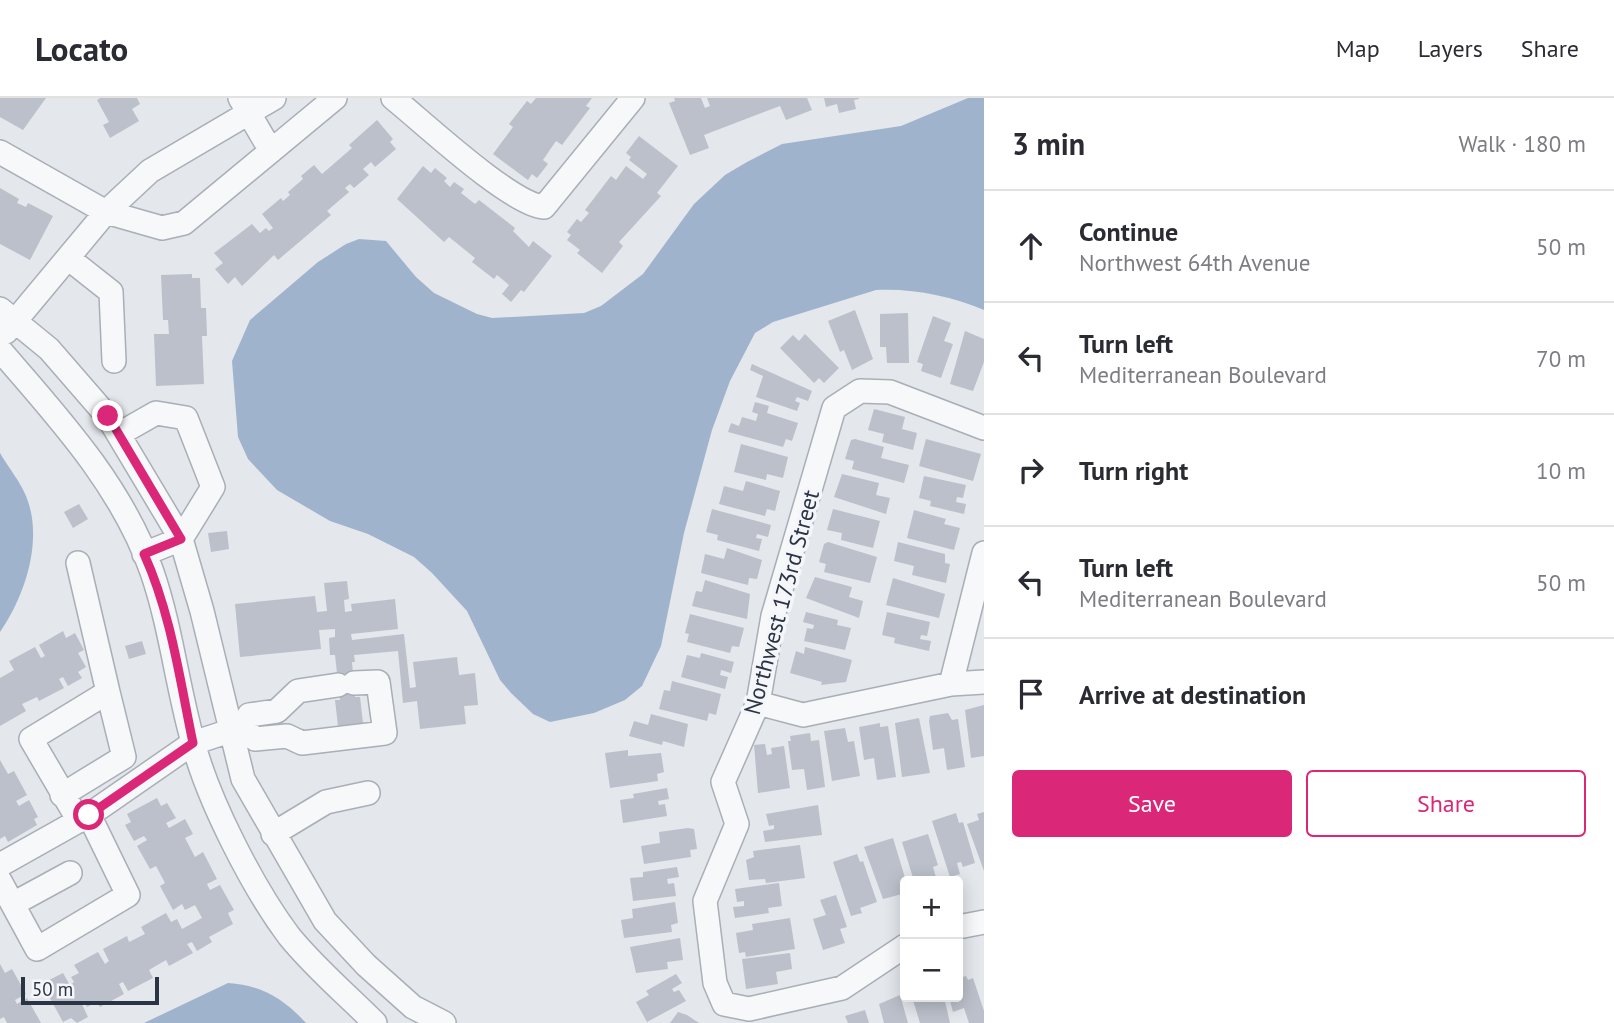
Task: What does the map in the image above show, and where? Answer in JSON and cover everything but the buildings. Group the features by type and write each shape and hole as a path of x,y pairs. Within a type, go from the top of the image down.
{"street":[{"path":"0,340 8,315 68,258 106,212 150,170 243,105 274,98"},
{"path":"0,152 106,212 162,228 184,223 335,98"},
{"path":"393,98 512,194 535,206 544,207 633,98"},
{"path":"243,105 271,151"},
{"path":"68,258 111,292 114,361"},
{"path":"8,315 49,349 108,416 181,539 236,728 243,779 325,920 366,965 413,1007 444,1023"},
{"path":"0,350 80,443 127,516 152,571 176,659 193,743 235,847 289,936 375,1023"},
{"name":"Northwest 173rd Street","path":"900,949 842,988 749,1009 724,1004 715,983 705,901 737,824 723,782 758,703 773,616 834,408 860,391 890,392 984,428"},
{"path":"119,434 156,413 186,418 213,487 181,539 144,554"},
{"path":"951,684 984,553"},
{"path":"62,795 124,757 78,563"},
{"path":"0,865 84,818 193,743 236,728 249,715 277,710 298,691 378,682 385,733 302,743 280,736 255,739 236,728"},
{"path":"758,703 803,715 951,684 984,682"},
{"path":"0,881 37,948 128,895 84,818 62,795 31,739 108,692"},
{"path":"277,710 280,736"},
{"path":"273,834 326,802 368,793"},
{"path":"13,904 71,873"},
{"path":"963,926 984,922"}],"water":[{"path":"968,98 984,98 984,310 931,294 876,290 773,322 755,333 730,381 712,430 684,533 661,646 642,686 625,700 594,713 550,722 533,714 500,680 467,611 432,573 414,557 368,534 330,521 277,490 248,459 238,437 232,361 250,320 318,262 346,244 359,239 386,241 416,277 434,293 477,314 492,318 584,313 601,306 643,274 694,204 725,175 747,162 782,144 901,126"},
{"path":"0,453 26,496 33,530 29,567 24,584 0,632"},
{"path":"228,983 251,987 271,995 306,1023 144,1023"}],"route":[{"path":"89,815 193,743 176,659 152,571 144,554 181,539 108,416"}]}
